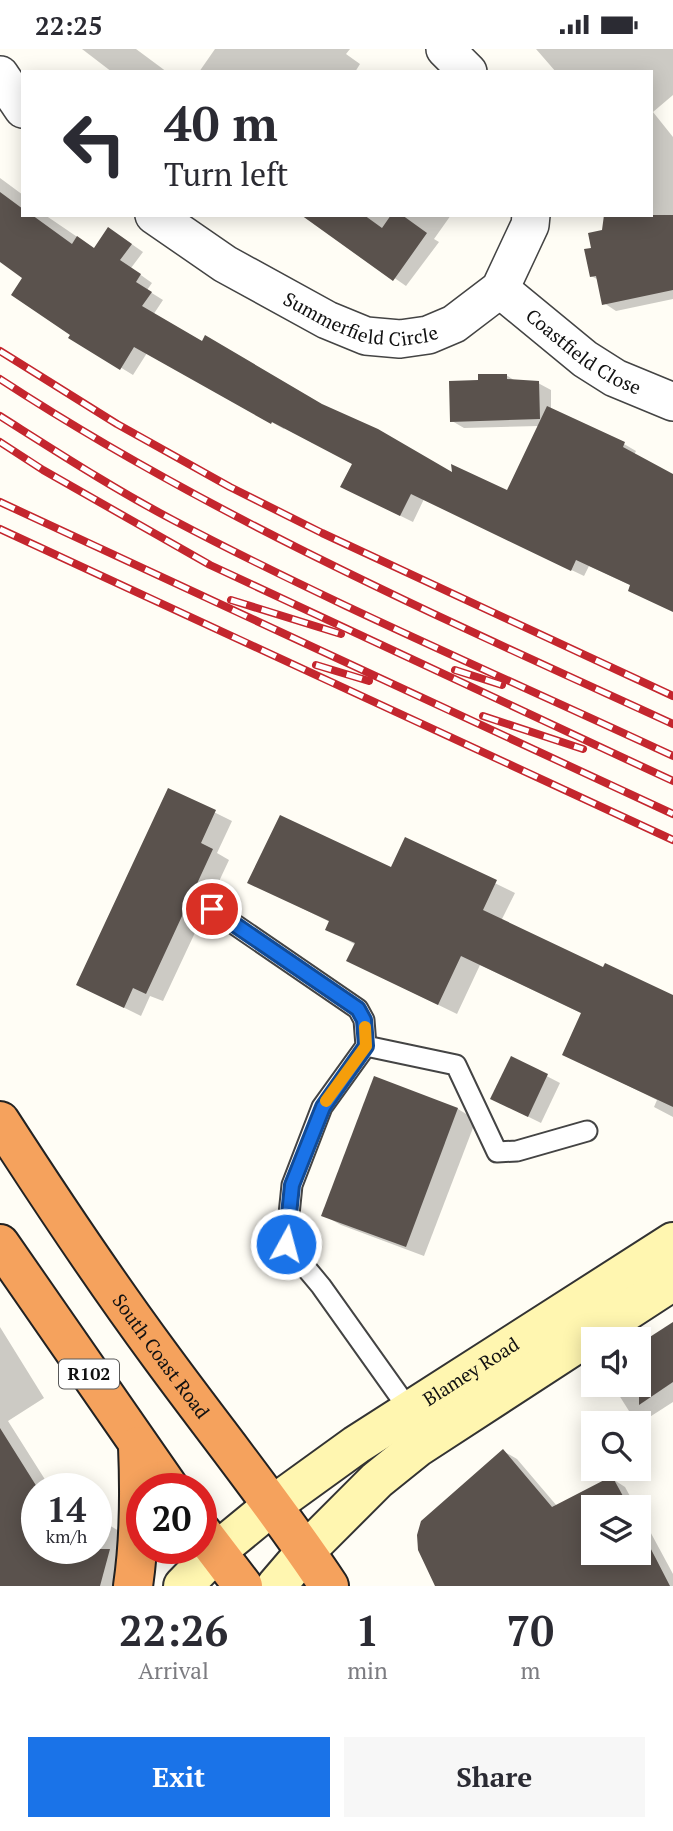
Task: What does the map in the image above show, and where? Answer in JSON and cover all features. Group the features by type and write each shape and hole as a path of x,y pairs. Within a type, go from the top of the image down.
{"highway":[{"name":"South Coast Road","path":"0,1121 54,1205 157,1352 273,1505 329,1586"},
{"name":"R102","path":"0,1244 158,1473"},
{"path":"133,1586 138,1553 140,1500 138,1445"},
{"path":"217,1552 243,1586"}],"street":[{"path":"445,49 466,70"},
{"path":"0,75 21,106"},
{"name":"Summerfield Circle","path":"156,217 225,264 327,320 366,336 400,339 428,335 454,324 500,289 530,225 531,217"},
{"name":"Coastfield Close","path":"500,289 585,359 615,378 673,403"},
{"name":"Blamey Road","path":"217,1536 273,1505 356,1445 673,1242"},
{"name":"Blamey Road","path":"276,1586 306,1551 377,1480 418,1447 673,1281"},
{"name":"Blamey Road","path":"183,1586 196,1564"}],"lane":[{"path":"212,909 358,1009 364,1020 366,1046 323,1107 292,1185 286,1244 328,1295 410,1411"},
{"path":"366,1046 456,1065 497,1152 517,1151 587,1131"}],"building":[{"path":"0,192 21,208 21,217 35,217 72,244 77,236 94,248 108,227 132,244 120,260 141,274 136,282 152,292 142,306 202,341 205,335 322,404 378,429 452,472 451,464 507,490 547,406 625,442 623,447 673,474 673,612 628,591 630,585 576,560 571,571 411,494 400,516 340,487 352,464 272,422 271,424 134,347 120,370 68,338 70,335 11,295 22,278 0,262"},
{"path":"673,215 673,290 602,305 596,276 590,277 584,249 591,248 588,233 602,230 604,217"},
{"path":"304,217 367,217 382,228 390,217 405,217 427,233 393,281"},
{"path":"478,374 507,374 507,379 539,381 540,419 450,422 449,381 478,380"},
{"path":"168,788 216,810 201,843 213,849 146,994 133,988 124,1008 76,985"},
{"path":"280,815 391,867 405,837 497,880 483,910 603,967 605,963 673,995 673,1107 562,1055 581,1013 461,956 438,1005 346,961 355,943 325,930 329,921 247,883"},
{"path":"511,1056 548,1074 528,1117 490,1099"},
{"path":"374,1076 458,1108 406,1247 321,1216"},
{"path":"673,1322 673,1382 651,1397 651,1336"},
{"path":"639,1397 651,1397 639,1405"},
{"path":"0,1428 28,1473 21,1473 21,1564 106,1564 100,1586 0,1586"},
{"path":"503,1449 552,1507 602,1481 615,1481 622,1495 581,1495 581,1565 651,1565 651,1549 670,1586 435,1586 418,1550 417,1535 421,1521"}],"railway":[{"path":"0,351 117,424 230,487 322,533 673,696"},
{"path":"0,379 80,429 245,521 415,605 673,724"},
{"path":"0,416 129,496 234,552 673,756"},
{"path":"0,442 43,470 210,565 673,781"},
{"path":"0,502 673,814"},
{"path":"0,529 673,840"},
{"path":"231,600 341,634"},
{"path":"316,665 369,681"},
{"path":"455,670 502,685"},
{"path":"483,716 583,749"}],"slow traffic":[{"path":"326,1101 366,1046 365,1027"}],"route":[{"path":"212,909 358,1009 364,1020 366,1046 323,1107 292,1185 286,1244"}]}
